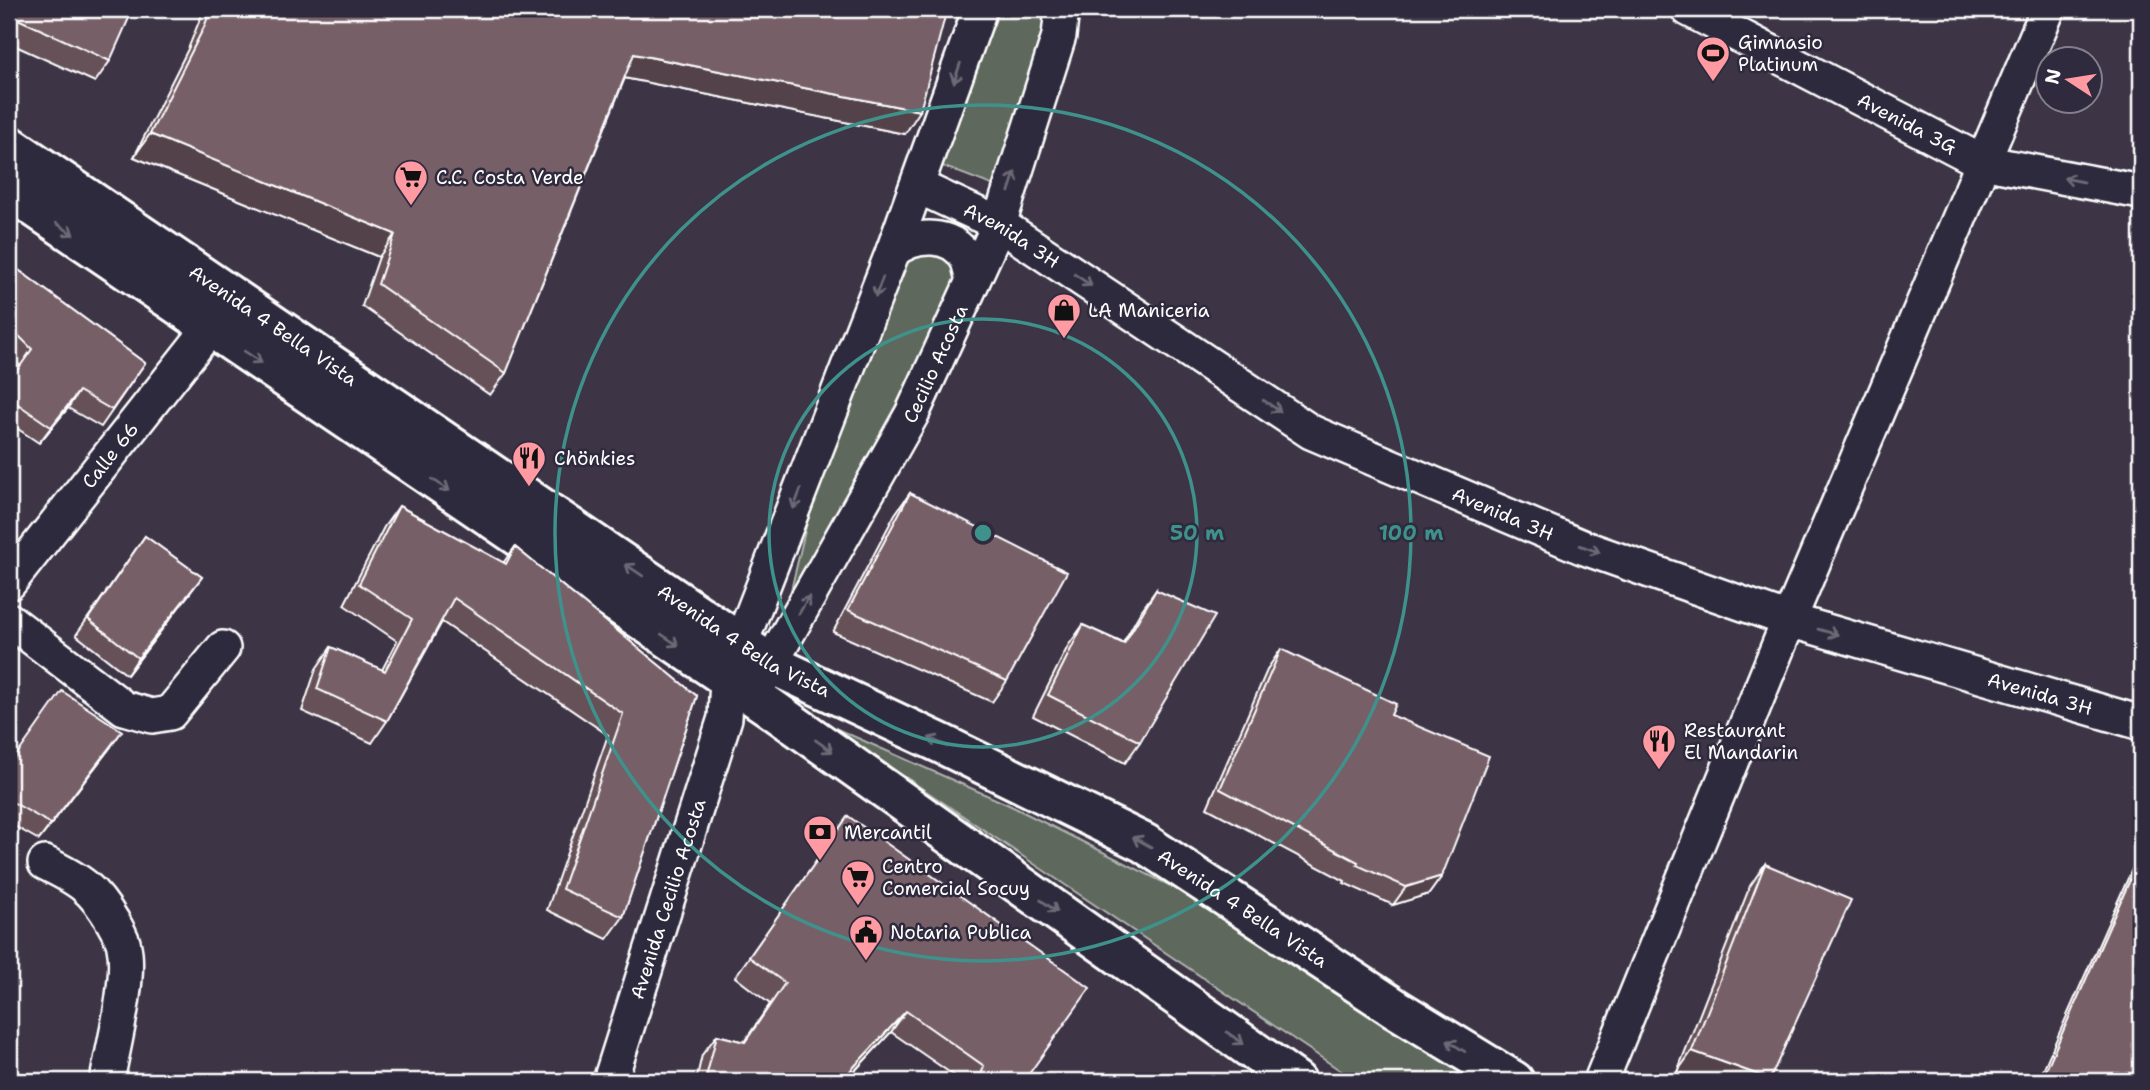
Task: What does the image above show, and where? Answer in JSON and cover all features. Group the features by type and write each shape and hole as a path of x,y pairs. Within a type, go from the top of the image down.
{"street":[{"path":"743,680 980,9"},
{"name":"Cecilio Acosta","path":"743,680 912,414 999,224 1059,36 1062,9"},
{"name":"Avenida 3G","path":"1688,9 1982,162 2141,192"},
{"path":"1601,1081 1789,620 2048,9"},
{"name":"Avenida 4 Bella Vista","path":"9,145 1296,1081"},
{"name":"Avenida 3H","path":"917,186 999,224 1311,432 1582,547 1789,620 2141,723"},
{"name":"Avenida 4 Bella Vista","path":"9,190 210,328 743,680 942,744 1144,843 1395,1008 1514,1081"},
{"path":"893,251 901,244 926,236 951,243 967,258 973,281"},
{"name":"Calle 66","path":"9,583 210,328"},
{"path":"9,620 124,708 152,716 170,713 223,648"},
{"name":"Avenida Cecilio Acosta","path":"610,1081 743,680"},
{"path":"45,863 69,874 93,891 119,932 125,947 123,988 107,1081"}],"green space":[{"path":"999,9 1050,9 997,187 942,166"},
{"path":"930,247 950,256 963,282 788,603 809,514 901,262"},
{"path":"828,725 1009,805 1199,900 1474,1081 1356,1081"}],"building":[{"path":"9,9 133,9 110,61 9,15"},
{"name":"C.C. Costa Verde","path":"211,9 947,9 920,111 634,54 506,373 378,284 395,234 150,134"},
{"path":"9,263 145,363 112,410 79,391 51,427 9,398 9,382 32,349 9,326"},
{"path":"910,493 1067,572 1007,681 848,610"},
{"path":"399,506 506,564 515,547 697,696 623,917 562,889 623,714 454,598 387,721 317,689 331,647 385,671 412,619 359,584"},
{"path":"145,536 202,577 138,658 88,619"},
{"path":"1156,590 1215,616 1140,742 1048,695 1083,625 1124,644"},
{"path":"1281,649 1396,704 1391,715 1489,756 1442,876 1406,887 1357,865 1358,862 1220,789"},
{"path":"62,691 122,731 51,824 9,800 9,766"},
{"name":"Centro Comercial Socuy","path":"848,816 1090,988 1024,1081 979,1081 984,1066 906,1011 849,1072 877,1081 705,1081 717,1035 745,1042 785,983 749,957"},
{"path":"2141,855 2141,1081 2041,1081"},
{"path":"1765,864 1851,900 1770,1079 1692,1051"}],"place":[{"name":"Gimnasio Platinum","path":"1713,83"},
{"name":"C.C. Costa Verde","path":"411,207"},
{"name":"LA Maniceria","path":"1064,340"},
{"name":"Chönkies","path":"529,488"},
{"name":"Restaurant El Mandarin","path":"1659,771"},
{"name":"Mercantil","path":"820,862"},
{"name":"Centro Comercial Socuy","path":"858,907"},
{"name":"Notaria Publica","path":"866,962"}]}
